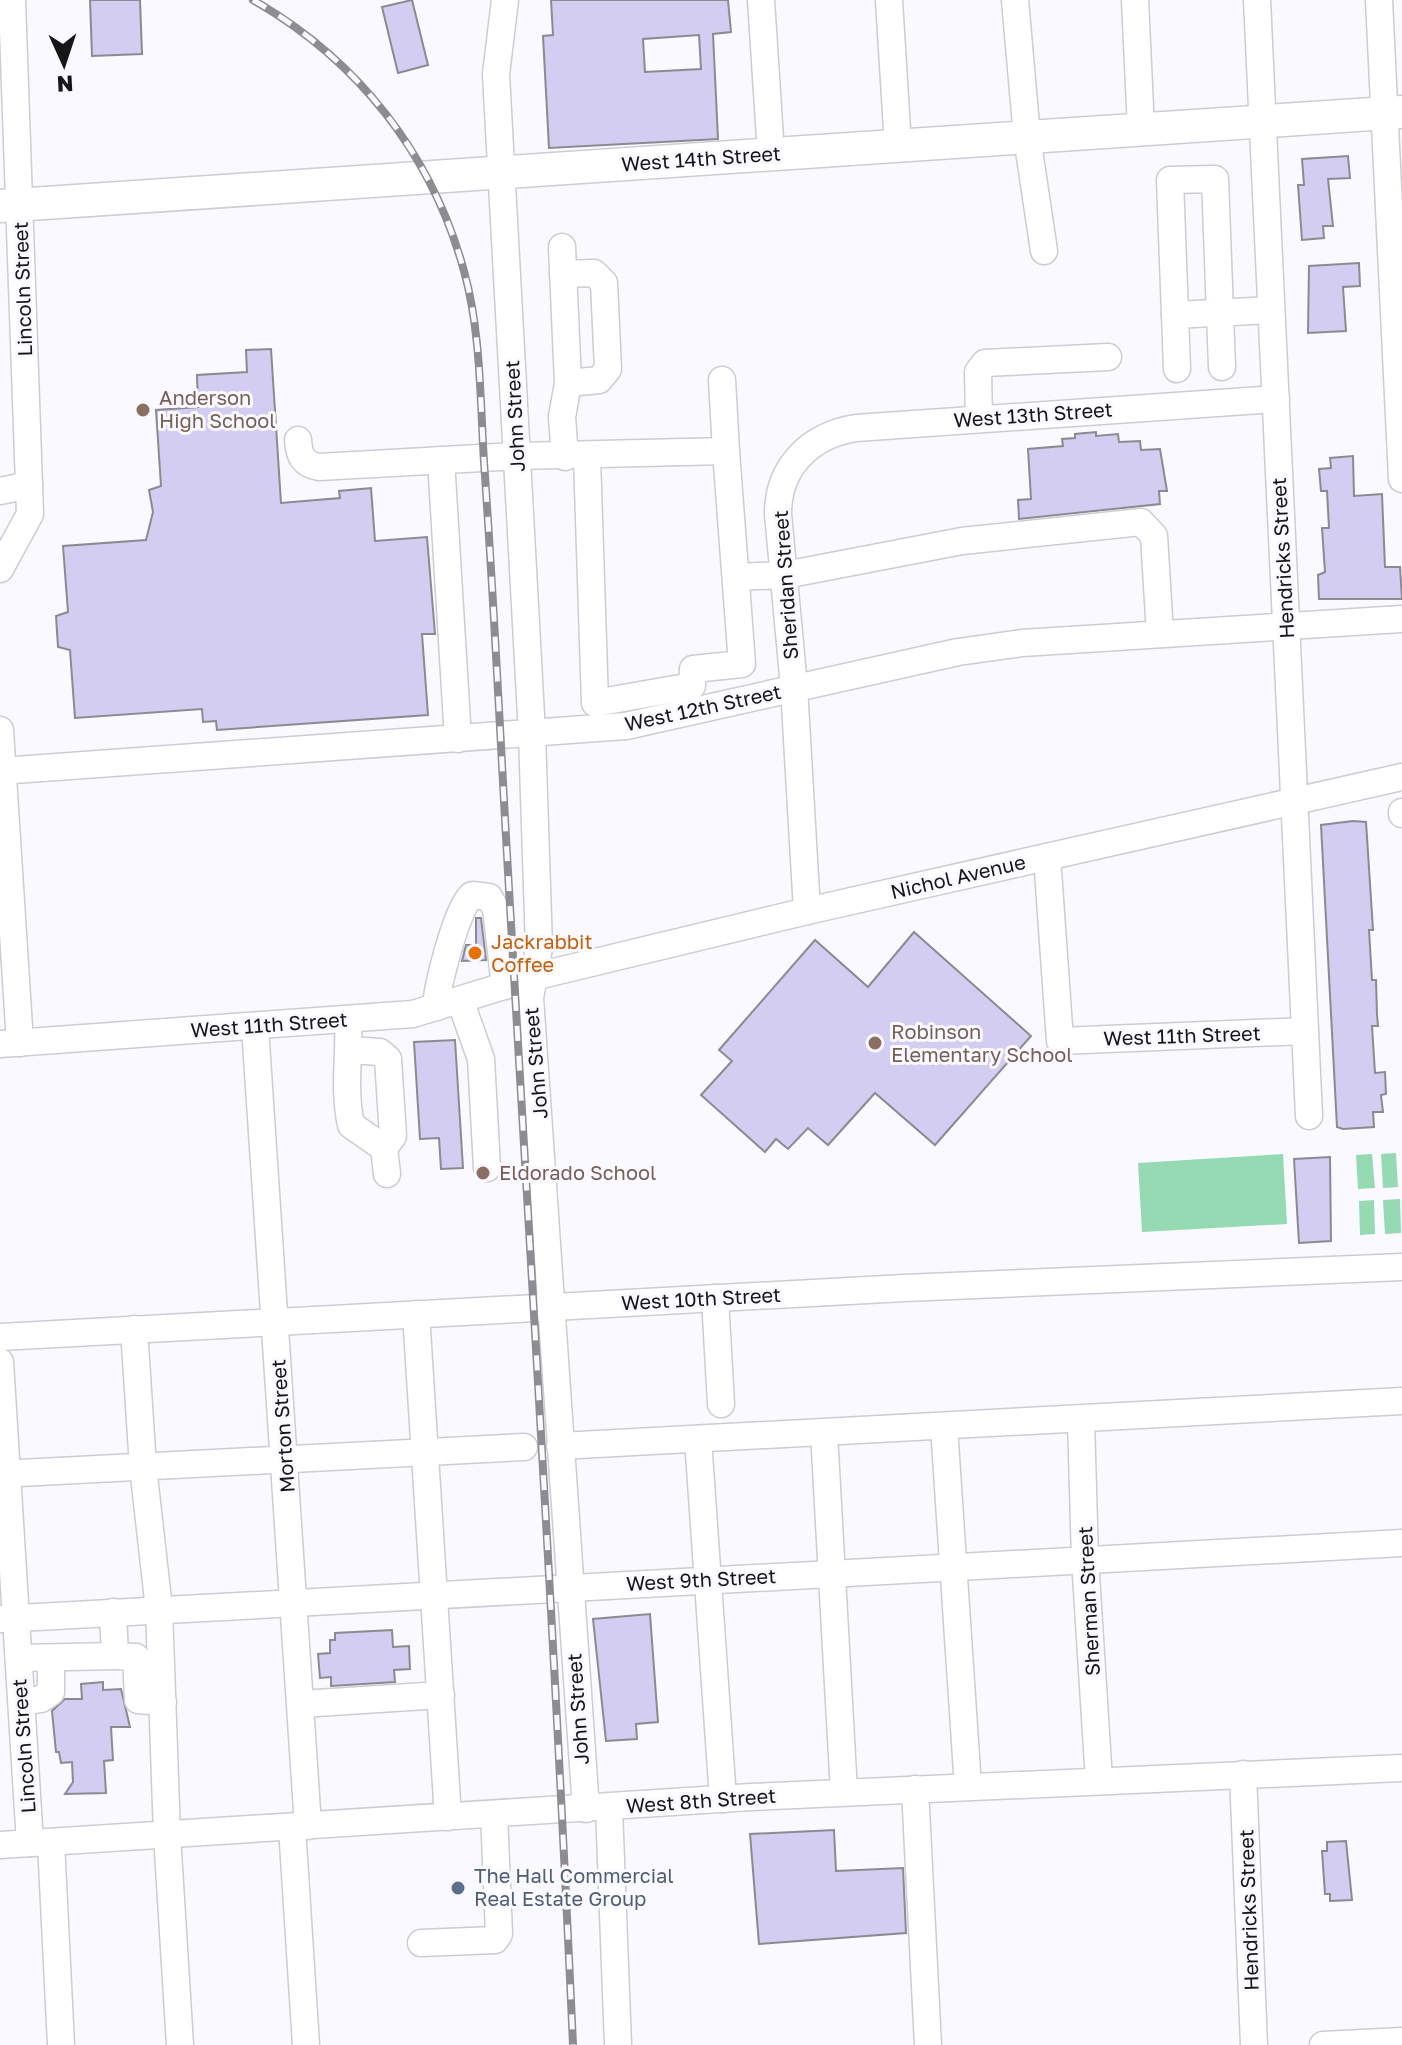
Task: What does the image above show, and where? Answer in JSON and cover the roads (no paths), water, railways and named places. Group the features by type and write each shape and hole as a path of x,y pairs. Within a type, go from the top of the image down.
{"main road":[{"name":"West 14th Street","path":"10,206 1393,112"}],"street":[{"name":"Lincoln Street","path":"0,569 30,514 13,350 7,72 12,0"},
{"name":"John Street","path":"505,0 496,74 532,734 539,948 518,982 530,998 541,1118 569,1587 597,1808 618,2045"},
{"path":"761,0 771,154"},
{"path":"889,0 898,146"},
{"path":"1015,0 1027,137 1044,251"},
{"path":"1135,0 1141,129"},
{"name":"Hendricks Street","path":"1257,0 1309,1116"},
{"path":"1379,0 1393,112 1402,479"},
{"path":"1177,369 1170,180 1215,179 1222,367"},
{"path":"562,247 568,383 562,417 576,457 595,703 692,686 693,669 742,664 722,380"},
{"path":"563,274 594,273 604,283 608,369 599,380 568,383"},
{"path":"1175,315 1271,310"},
{"path":"979,419 978,372 985,363 1108,357"},
{"name":"West 13th Street","path":"799,455 814,442 836,431 1276,399"},
{"path":"298,440 301,458 309,465 319,467 517,456 576,457 726,451"},
{"name":"Sheridan Street","path":"799,455 787,472 778,507 794,687 807,911"},
{"path":"441,460 458,739"},
{"path":"0,491 29,485"},
{"path":"736,577 785,575 962,541 1141,522 1154,536 1160,634"},
{"name":"West 12th Street","path":"1,771 626,726 958,652 1022,643 1402,619"},
{"path":"0,730 10,1044"},
{"name":"Nichol Avenue","path":"518,982 807,911 1402,777"},
{"name":"West 11th Street","path":"1047,857 1060,1041 1305,1031"},
{"path":"487,1168 481,1059 438,984 463,906 472,895 489,897 496,909 518,982"},
{"name":"West 11th Street","path":"10,1044 413,1014 518,982"},
{"path":"348,1019 350,1050 345,1061 351,1125 386,1161 393,1136 388,1059 380,1052 350,1050"},
{"name":"Morton Street","path":"255,1027 301,1704 300,1826 306,2045"},
{"name":"West 10th Street","path":"0,1337 551,1306 1402,1267"},
{"path":"715,1298 721,1404"},
{"path":"416,1314 448,1817"},
{"path":"134,1329 143,1467 159,1609 167,1835 180,2045"},
{"name":"Lincoln Street","path":"0,1362 8,1618 19,1658 61,2045"},
{"path":"560,1446 1402,1401"},
{"name":"Sherman Street","path":"1081,1420 1085,1559 1099,1781"},
{"path":"944,1427 968,1787"},
{"path":"824,1433 844,1792"},
{"path":"698,1439 723,1799"},
{"path":"4,1474 524,1447"},
{"name":"West 9th Street","path":"8,1618 1402,1543"},
{"path":"113,1612 115,1656"},
{"path":"19,1658 136,1657 138,1700 163,1702"},
{"path":"22,1702 41,1699 51,1692 51,1659"},
{"path":"301,1704 441,1695"},
{"name":"West 8th Street","path":"0,1845 844,1792 1402,1768"},
{"name":"Hendricks Street","path":"1243,1774 1254,2045"},
{"path":"915,1789 928,2045"},
{"path":"421,1943 495,1940 499,1934 494,1814"},
{"path":"1323,2045 1396,2042"}],"railway":[{"path":"253,0 326,51 386,114 411,150 450,228 464,271 474,318 541,1441 573,2045"}],"place":[{"name":"Anderson High School","path":"143,410"},
{"name":"Jackrabbit Coffee","path":"475,953"},
{"name":"Robinson Elementary School","path":"875,1043"},
{"name":"Eldorado School","path":"483,1173"},
{"name":"The Hall Commercial Real Estate Group","path":"458,1888"}]}
